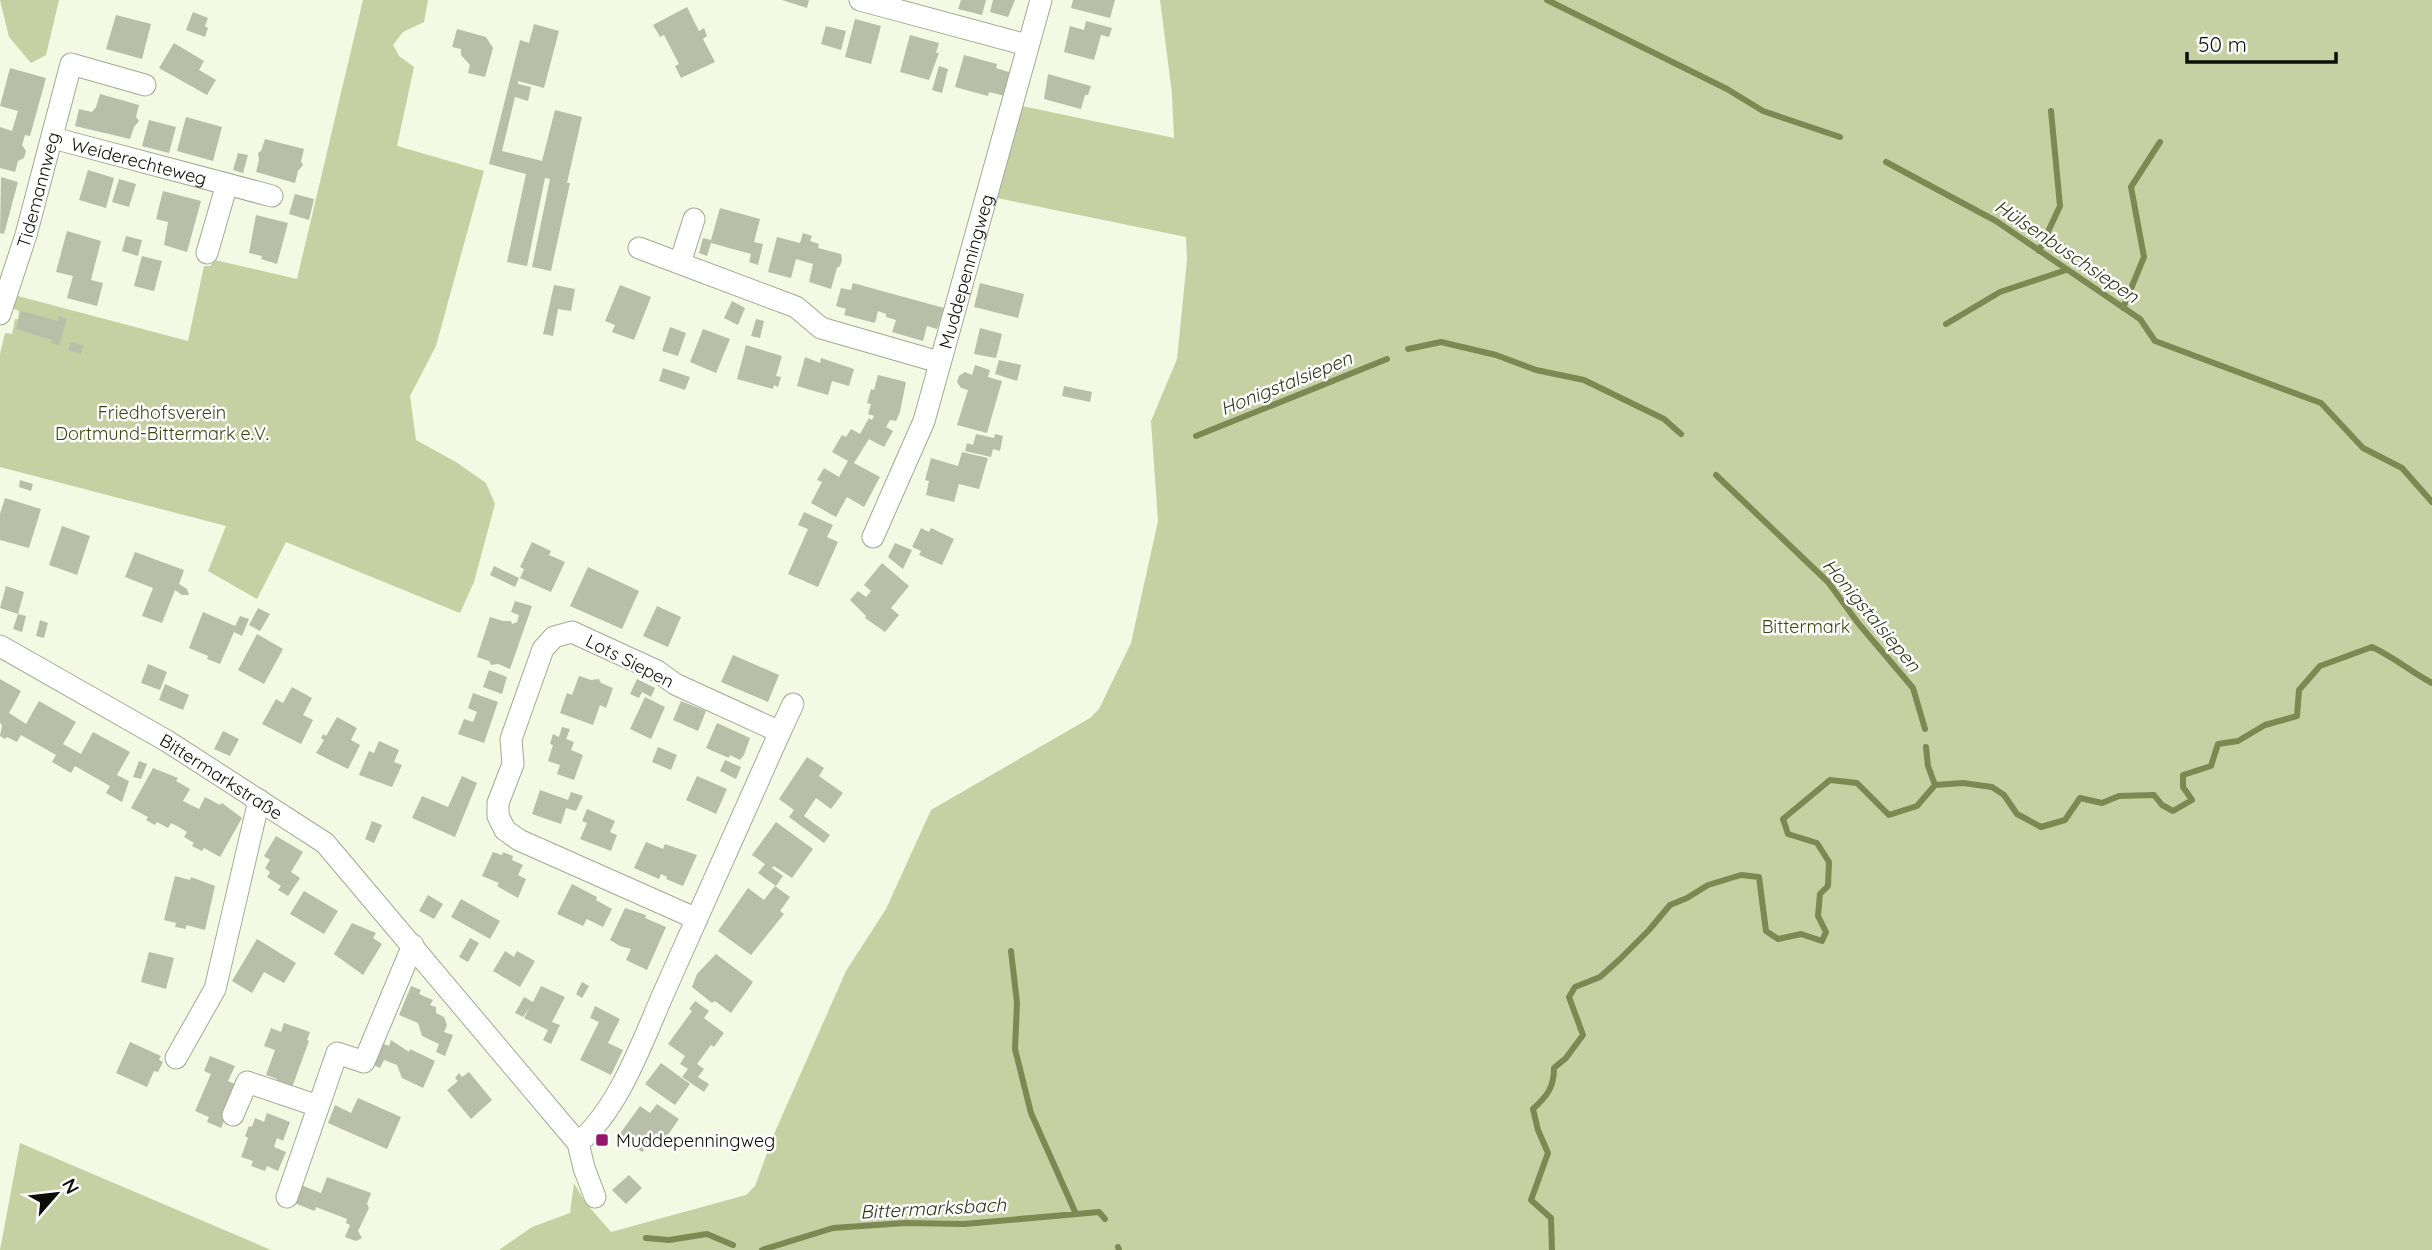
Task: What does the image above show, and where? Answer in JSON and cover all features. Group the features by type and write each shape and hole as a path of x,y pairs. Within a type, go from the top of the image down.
{"street":[{"path":"860,0 1027,45"},
{"name":"Muddepenningweg","path":"873,537 924,421 1041,0"},
{"name":"Tidemannweg","path":"0,314 8,257 26,235 71,64 145,85"},
{"name":"Weiderechteweg","path":"53,138 272,196"},
{"name":"Weiderechteweg","path":"207,253 227,184"},
{"path":"680,263 694,219"},
{"path":"639,248 796,307 821,328 939,362"},
{"name":"Lots Siepen","path":"697,919 519,840 505,830 498,816 498,803 513,764 511,739 543,649 555,637 572,632 657,671 675,684 780,732"},
{"name":"Bittermarkstraße","path":"0,646 167,741 325,843 578,1143 595,1197"},
{"path":"578,1143 592,1131 623,1082 793,704"},
{"path":"176,1058 215,989 259,800"},
{"path":"287,1197 337,1053 364,1062 413,945"},
{"path":"233,1115 247,1082 318,1106"}],"green space":[{"path":"0,0 59,0 46,55 31,63 9,37"},
{"name":"Friedhofsverein Dortmund-Bittermark e.V.","path":"363,0 428,0 424,22 403,32 393,45 399,56 414,67 397,146 484,171 436,346 410,396 416,440 456,462 486,483 495,504 474,582 460,613 286,542 257,599 208,571 226,526 0,467 0,354 5,333 12,334 15,319 18,319 19,311 11,308 14,295 188,341 204,266 210,266 215,260 297,279"},
{"name":"Bittermark","path":"1160,0 2432,0 2432,1250 499,1250 532,1227 570,1213 574,1183 585,1202 611,1232 746,1195 755,1186 774,1134 846,971 886,909 931,810 1090,718 1099,709 1131,643 1158,521 1151,421 1177,359 1187,260 1186,237 997,198 1022,106 1174,138 1172,94"},
{"path":"20,1143 271,1250 0,1250"}],"building":[{"path":"782,0 809,0 807,8"},
{"path":"961,0 986,0 982,15 958,9"},
{"path":"993,0 1015,0 1008,17 990,12"},
{"path":"1073,0 1115,0 1110,18 1071,8"},
{"path":"687,7 699,31 704,28 707,36 703,39 715,62 681,78 675,66 679,64 664,35 660,37 653,25"},
{"path":"193,12 208,18 205,37 186,30"},
{"path":"116,15 151,24 142,59 106,49"},
{"path":"855,19 881,26 871,64 845,57"},
{"path":"1086,21 1112,28 1109,37 1101,35 1094,60 1064,52 1070,26 1084,30"},
{"path":"534,24 559,31 544,88 518,81 518,84 531,87 528,101 515,97 502,151 542,161 555,110 582,117 551,271 532,267 550,179 545,178 527,266 507,262 526,174 489,164 520,40 529,43"},
{"path":"826,26 846,31 841,50 821,44"},
{"path":"457,29 486,37 493,48 485,77 468,73 470,65 461,55 461,49 452,47"},
{"path":"910,35 939,43 936,53 939,53 929,80 900,72"},
{"path":"174,43 204,61 199,70 216,80 207,95 159,68"},
{"path":"964,55 997,64 996,68 1012,73 1005,96 989,92 988,96 955,87"},
{"path":"939,66 948,69 942,93 932,90"},
{"path":"10,68 46,78 30,136 25,135 22,145 26,151 24,158 18,161 15,172 0,168 0,127 12,131 18,111 0,106"},
{"path":"1048,74 1091,86 1081,109 1044,99"},
{"path":"100,94 139,105 136,117 139,121 130,139 75,126 79,109 92,112"},
{"path":"186,117 222,127 213,161 177,151"},
{"path":"149,120 176,127 169,153 142,146"},
{"path":"265,139 304,149 301,161 303,165 298,171 295,183 256,172 258,153"},
{"path":"238,153 248,155 243,173 233,170"},
{"path":"88,170 114,178 106,208 79,200"},
{"path":"1,177 18,182 4,234 0,233"},
{"path":"119,179 136,184 129,207 112,202"},
{"path":"163,191 201,201 187,252 164,245 168,222 156,219"},
{"path":"295,194 314,199 309,220 289,214"},
{"path":"720,208 760,219 754,242 763,244 758,265 749,262 751,254 711,243 707,256 699,253 703,238 711,240"},
{"path":"256,215 288,223 277,264 249,253"},
{"path":"67,231 101,241 91,280 103,283 97,306 67,298 73,276 56,272"},
{"path":"803,233 812,236 810,241 819,244 818,248 841,254 842,260 831,289 809,282 813,264 796,259 791,278 768,272 777,237 800,243"},
{"path":"126,236 142,240 138,256 122,251"},
{"path":"142,256 162,261 154,291 134,286"},
{"path":"853,283 944,308 937,329 927,326 923,341 892,332 896,320 878,311 875,323 844,315 846,309 836,306 841,288 851,290"},
{"path":"980,283 1024,294 1018,318 974,307"},
{"path":"554,285 575,289 571,311 558,309 553,336 543,334"},
{"path":"620,285 651,297 634,340 612,332 615,325 605,321"},
{"path":"732,301 745,308 738,325 724,318"},
{"path":"21,311 58,321 59,316 67,319 59,345 51,343 52,340 16,329"},
{"path":"756,319 764,321 760,338 751,336"},
{"path":"670,327 686,333 678,356 662,351"},
{"path":"980,328 1002,334 996,358 974,354"},
{"path":"703,329 730,339 716,373 690,362"},
{"path":"71,342 83,345 81,354 68,350"},
{"path":"746,345 782,356 776,376 781,377 778,387 774,385 773,389 737,379"},
{"path":"805,357 820,363 821,358 854,369 849,386 832,381 828,395 797,386"},
{"path":"999,360 1021,365 1017,381 995,374"},
{"path":"975,365 990,370 988,377 1002,381 987,433 957,425 968,390 961,388 957,382 959,376 965,372 972,375"},
{"path":"663,368 690,377 685,390 659,381"},
{"path":"878,375 906,382 900,412 896,421 890,420 886,427 893,431 884,447 869,439 854,463 880,477 864,507 847,497 836,517 811,503 822,482 817,480 824,468 839,477 848,461 832,452 842,435 846,437 851,429 860,434 869,418 872,420 874,416 868,414 871,404 867,403"},
{"path":"1064,386 1092,392 1090,402 1062,396"},
{"path":"976,434 994,438 995,434 1003,436 1000,451 993,449 991,457 965,451 967,443 973,445"},
{"path":"962,452 988,458 979,489 959,484 954,502 926,495 929,481 925,480 931,458 958,466"},
{"path":"20,480 33,484 31,491 19,487"},
{"path":"5,498 41,509 29,548 0,540 0,514"},
{"path":"804,512 833,525 827,537 838,542 818,587 788,574 808,529 798,525"},
{"path":"62,526 90,536 77,575 49,565"},
{"path":"921,528 929,532 931,528 954,539 942,565 919,555 921,551 912,547"},
{"path":"532,542 551,551 549,555 565,562 551,592 520,578 524,569 520,567"},
{"path":"895,543 912,550 903,569 888,557"},
{"path":"135,552 184,570 179,584 187,589 189,595 182,595 175,590 162,623 142,616 153,588 125,577"},
{"path":"882,563 909,586 891,608 899,615 885,632 865,618 850,600 858,591 866,597 871,591 864,585"},
{"path":"494,566 519,578 515,587 490,575"},
{"path":"588,567 639,591 622,629 570,606"},
{"path":"6,586 24,592 18,614 0,608"},
{"path":"515,601 532,606 510,669 498,664 491,665 489,661 477,657 490,617 511,621 512,624 517,622 519,615 511,612"},
{"path":"657,606 681,617 668,647 643,636"},
{"path":"258,608 270,614 260,631 249,625"},
{"path":"203,612 235,626 240,616 249,619 242,636 234,632 220,664 189,648"},
{"path":"18,614 26,616 22,632 13,629"},
{"path":"40,620 48,623 44,638 36,636"},
{"path":"257,634 283,649 264,684 238,670"},
{"path":"733,655 779,675 768,702 721,682"},
{"path":"148,664 167,672 160,690 141,683"},
{"path":"489,670 507,677 502,694 483,687"},
{"path":"579,676 591,680 599,679 601,683 613,688 606,708 600,705 593,725 560,713 567,693 572,695"},
{"path":"0,679 21,691 9,713 26,724 39,701 76,722 63,744 81,754 93,732 130,752 117,775 129,781 122,802 106,793 110,786 75,766 71,773 52,762 56,755 21,735 17,742 0,736"},
{"path":"637,679 655,688 651,697 642,692 639,698 630,694"},
{"path":"165,684 189,695 183,710 159,700"},
{"path":"292,687 312,698 303,715 313,720 301,744 262,724 276,699 283,703"},
{"path":"473,693 498,702 484,743 458,734 464,719 473,722 477,712 468,708"},
{"path":"645,697 665,707 651,739 630,729"},
{"path":"681,701 706,711 698,731 673,720"},
{"path":"337,717 357,728 351,740 360,745 348,769 316,753 324,740 321,738 323,734 326,736"},
{"path":"717,723 750,738 740,760 706,748"},
{"path":"562,727 570,729 566,739 574,742 571,750 583,755 574,780 557,774 560,765 548,761 553,734 559,737"},
{"path":"223,731 239,739 230,756 214,749"},
{"path":"379,741 399,750 394,762 402,765 392,787 359,775 369,751 374,753"},
{"path":"658,747 677,755 671,770 652,762"},
{"path":"807,757 824,768 819,776 843,793 831,809 816,798 804,816 830,835 824,843 789,817 794,810 779,799"},
{"path":"725,760 741,767 736,779 720,771"},
{"path":"139,761 147,764 141,779 133,777"},
{"path":"153,768 178,778 176,781 190,789 183,801 199,809 205,797 220,805 222,803 242,818 220,857 204,848 202,851 192,846 194,843 184,837 187,832 179,827 171,823 168,828 157,822 155,825 146,820 148,817 131,808"},
{"path":"462,776 477,783 455,837 412,818 422,796 448,807"},
{"path":"697,776 727,789 716,814 686,800"},
{"path":"540,790 568,800 571,792 583,796 576,811 566,808 561,824 532,814"},
{"path":"587,809 615,821 610,832 617,835 611,851 580,839 587,823 582,821"},
{"path":"372,821 382,825 374,843 365,839"},
{"path":"776,822 813,849 792,878 774,866 772,868 783,876 776,886 758,873 765,864 752,855"},
{"path":"276,836 303,852 291,872 300,878 288,896 278,890 281,886 267,877 270,872 265,868 270,860 264,856"},
{"path":"646,842 663,849 665,844 697,855 683,886 661,874 659,879 634,868"},
{"path":"493,852 513,856 512,860 523,865 518,875 526,879 518,898 497,886 499,883 482,876"},
{"path":"175,876 190,880 191,877 215,886 205,930 186,925 186,929 175,927 176,923 164,920"},
{"path":"572,884 597,897 596,900 612,909 603,927 587,919 583,926 557,914"},
{"path":"775,886 790,897 780,911 784,914 751,955 718,931 748,888 764,900"},
{"path":"304,891 338,911 324,934 290,914"},
{"path":"428,895 443,904 434,919 419,911"},
{"path":"461,899 500,921 490,939 451,917"},
{"path":"625,908 646,915 645,918 666,927 647,970 626,960 631,949 610,940"},
{"path":"352,923 376,933 373,938 382,944 363,975 334,954"},
{"path":"470,938 479,943 468,962 459,957"},
{"path":"257,939 296,963 284,983 264,972 252,993 232,981"},
{"path":"505,951 514,957 517,951 535,961 520,987 493,971"},
{"path":"149,952 174,958 166,989 141,982"},
{"path":"716,954 753,982 731,1013 715,1001 712,1003 692,987 697,974"},
{"path":"582,982 589,986 582,998 576,994"},
{"path":"411,986 421,990 419,994 433,1000 430,1005 436,1007 436,1013 444,1017 447,1025 444,1032 453,1035 445,1056 436,1052 439,1044 422,1036 418,1023 399,1015"},
{"path":"541,986 565,997 552,1022 560,1025 551,1044 543,1040 548,1030 524,1018 529,1008 523,1017 515,1013 524,997 533,1002"},
{"path":"695,1001 709,1011 704,1018 724,1033 697,1064 704,1069 698,1077 709,1084 704,1092 682,1077 688,1069 680,1064 685,1056 668,1044 692,1011 689,1009"},
{"path":"595,1006 620,1019 608,1043 623,1050 611,1075 580,1060 599,1022 590,1018"},
{"path":"284,1023 310,1032 290,1093 274,1088 277,1079 266,1075 275,1050 264,1046 271,1028 281,1032"},
{"path":"391,1040 409,1052 410,1049 435,1061 423,1088 402,1078 397,1065 384,1060 380,1068 370,1063 379,1042 389,1046"},
{"path":"130,1042 161,1056 159,1060 163,1062 158,1072 154,1071 147,1087 116,1073"},
{"path":"210,1056 235,1066 228,1081 239,1086 221,1128 207,1122 209,1117 195,1111 211,1074 204,1071"},
{"path":"661,1063 690,1084 675,1105 645,1084"},
{"path":"469,1072 492,1100 471,1119 447,1090 458,1081 455,1078 459,1073 462,1077"},
{"path":"358,1098 401,1117 387,1149 328,1123 335,1105 351,1113"},
{"path":"657,1104 679,1119 665,1139 656,1133 642,1152 619,1135 640,1106 650,1113"},
{"path":"267,1113 290,1122 283,1141 277,1138 274,1147 286,1152 278,1171 267,1166 265,1171 251,1166 253,1161 241,1157 249,1126 252,1127 255,1118 264,1122"},
{"path":"629,1175 642,1188 626,1204 612,1190"},
{"path":"327,1177 371,1193 367,1204 369,1208 358,1231 362,1238 356,1241 345,1237 350,1225 346,1223 347,1219 316,1207 315,1211 294,1203 301,1185 321,1193"}],"waterway":[{"name":"Hülsenbuschsiepen","path":"1547,0 1727,89 1763,111 1840,137"},
{"path":"2039,251 2060,206 2051,111"},
{"path":"2123,308 2144,257 2131,187 2160,142"},
{"name":"Hülsenbuschsiepen","path":"1886,162 1996,221 2140,319 2155,341 2321,403 2363,448 2402,468 2432,502"},
{"path":"1946,324 2000,292 2066,270"},
{"name":"Honigstalsiepen","path":"1408,349 1441,342 1496,355 1536,370 1584,380 1664,419 1681,434"},
{"name":"Honigstalsiepen","path":"1196,436 1387,359"},
{"name":"Honigstalsiepen","path":"1716,475 1828,582 1858,623 1913,688 1925,729"},
{"name":"Bittermarksbach","path":"1552,1250 1551,1218 1531,1200 1548,1153 1533,1109 1549,1091 1554,1068 1566,1058 1583,1035 1569,997 1575,987 1600,977 1619,960 1670,905 1708,885 1741,875 1759,877 1766,931 1778,939 1801,934 1822,941 1826,932 1818,916 1820,894 1828,886 1829,862 1817,843 1788,834 1783,819 1830,780 1857,783 1889,815 1917,806 1935,785 1963,783 1992,787 2004,795 2017,814 2041,827 2065,820 2080,798 2102,803 2119,796 2154,795 2162,805 2173,811 2192,800 2183,787 2183,775 2211,766 2218,744 2238,741 2265,725 2297,716 2299,690 2320,666 2372,647 2432,683"},
{"name":"Honigstalsiepen","path":"1926,747 1928,766 1935,785"},
{"path":"1011,951 1017,1003 1015,1049 1031,1113 1076,1214"},
{"name":"Bittermarksbach","path":"762,1250 833,1228 905,1223 964,1224 1099,1212 1105,1219"},
{"name":"Bittermarksbach","path":"646,1238 669,1240 707,1234 733,1245"}],"place":[{"name":"Muddepenningweg","path":"602,1140"}]}
